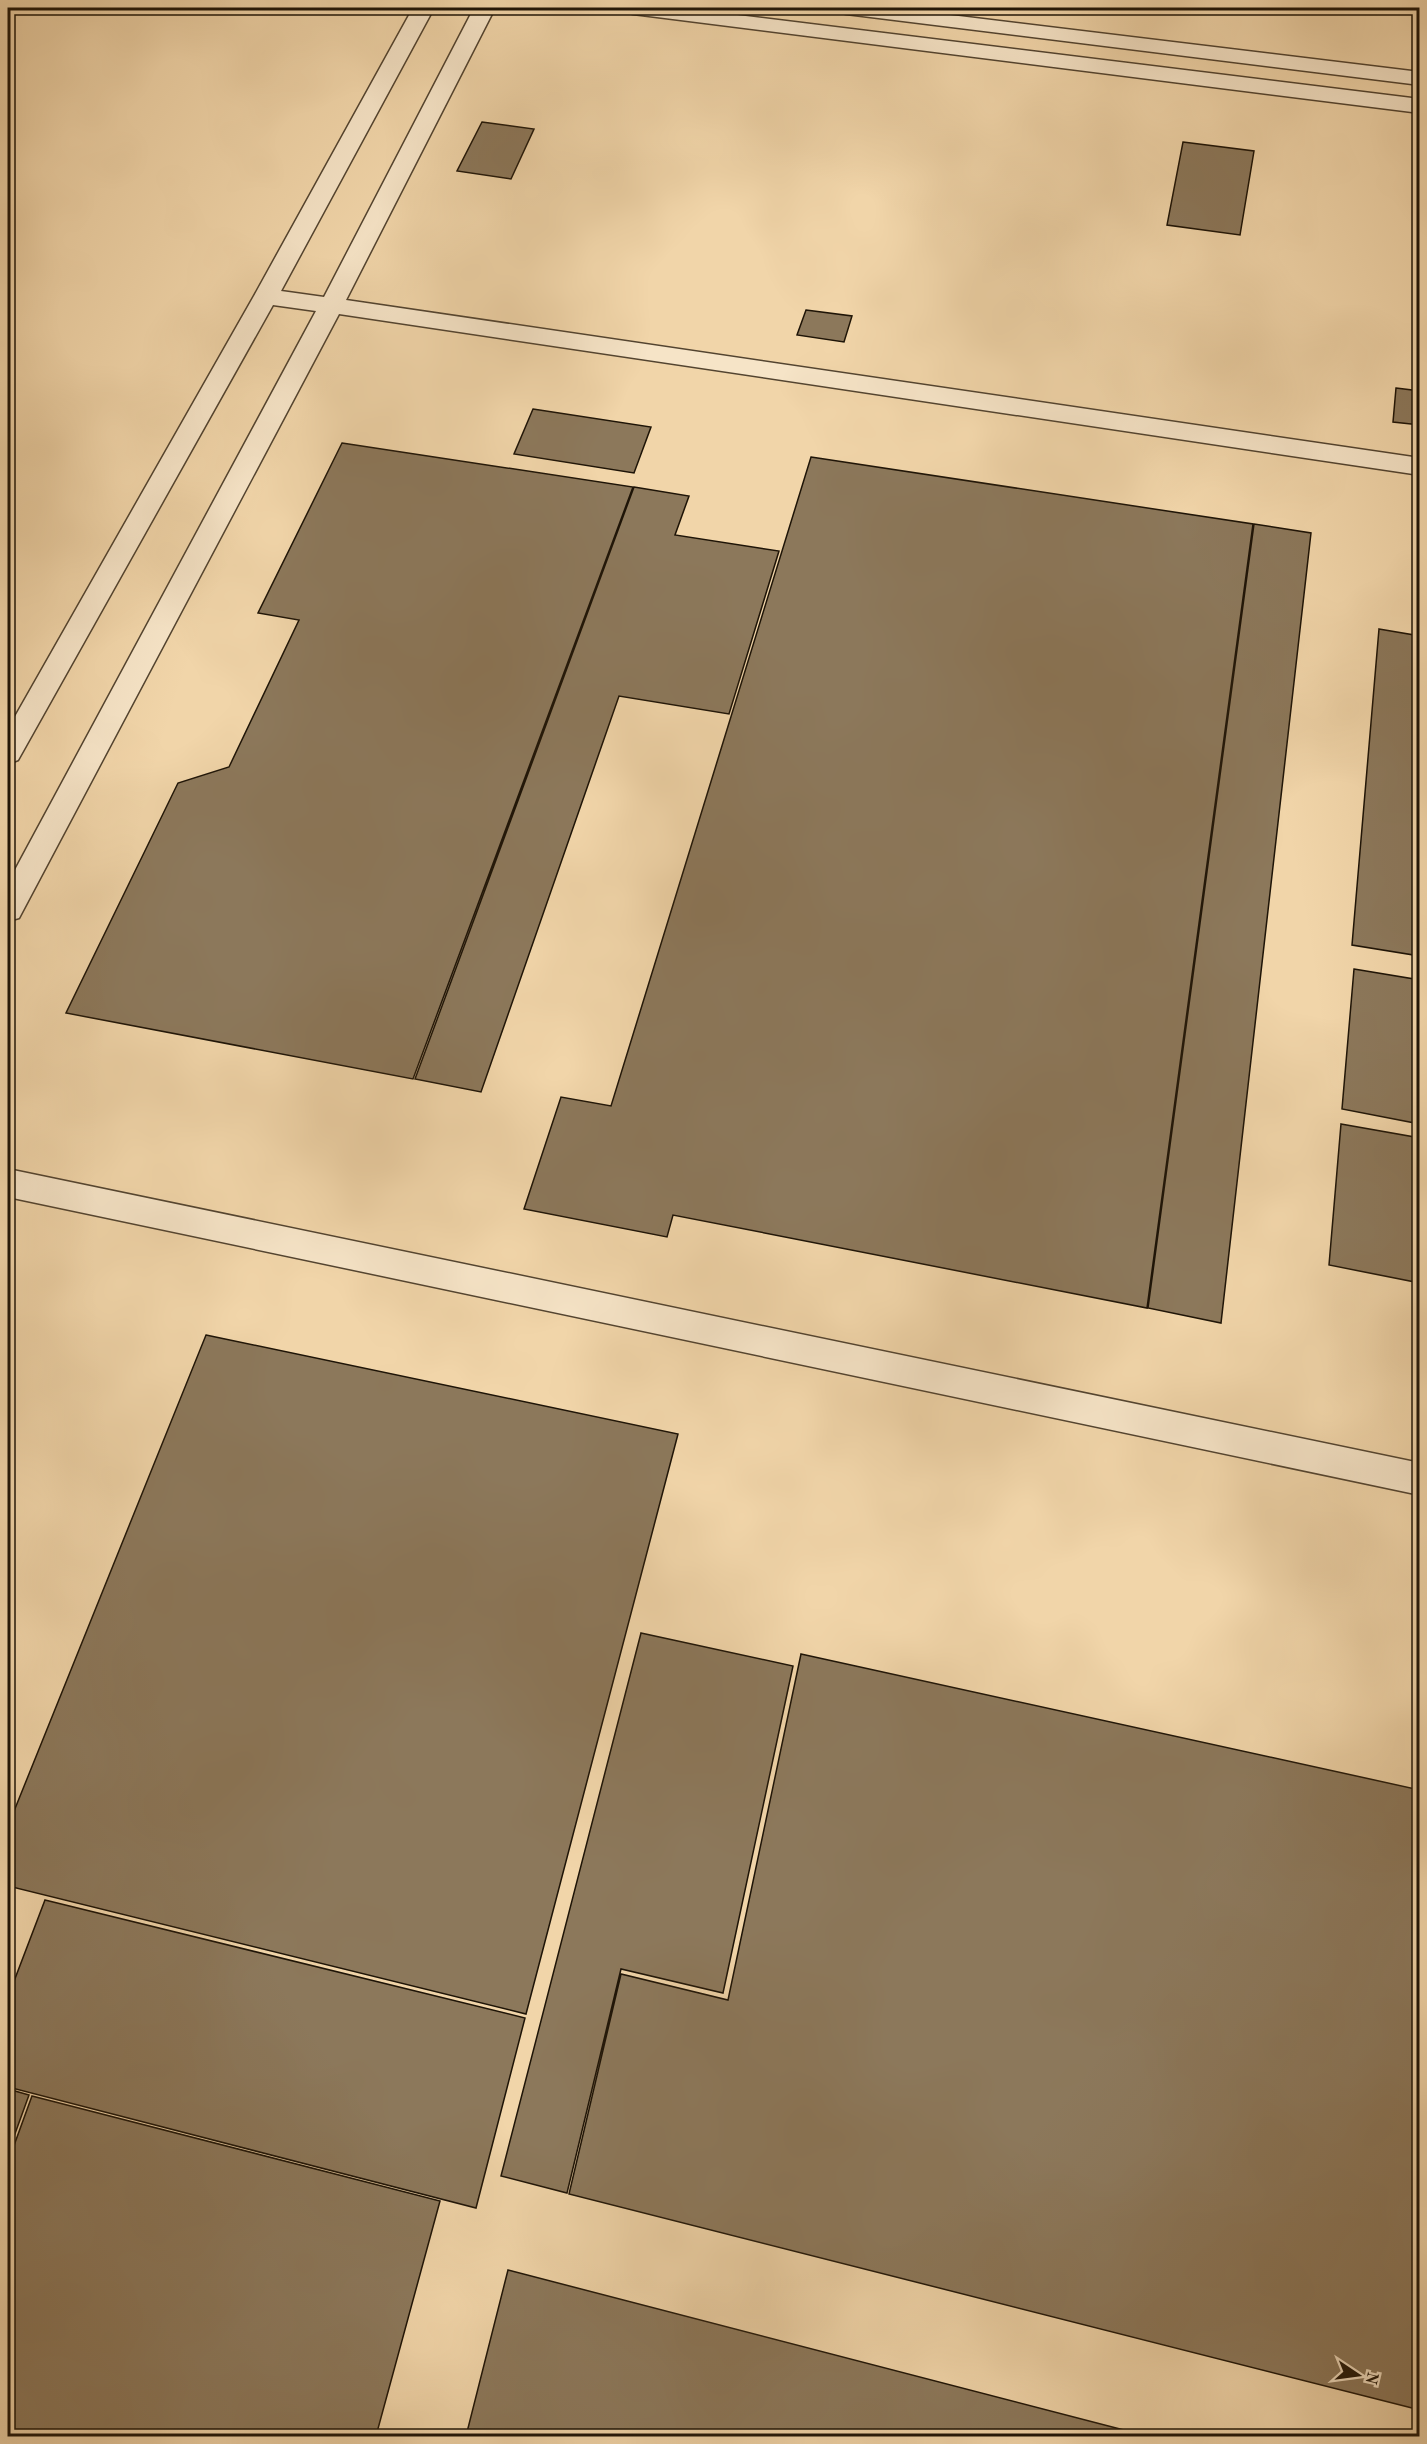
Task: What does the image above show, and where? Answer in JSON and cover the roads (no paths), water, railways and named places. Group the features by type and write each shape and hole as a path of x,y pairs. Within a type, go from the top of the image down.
{"street":[{"path":"8,753 266,296 423,8"},
{"path":"8,910 331,306 485,8"},
{"path":"633,8 1419,106"},
{"path":"846,8 1419,79"},
{"path":"266,296 1419,467"},
{"path":"8,1183 1419,1479"}]}
